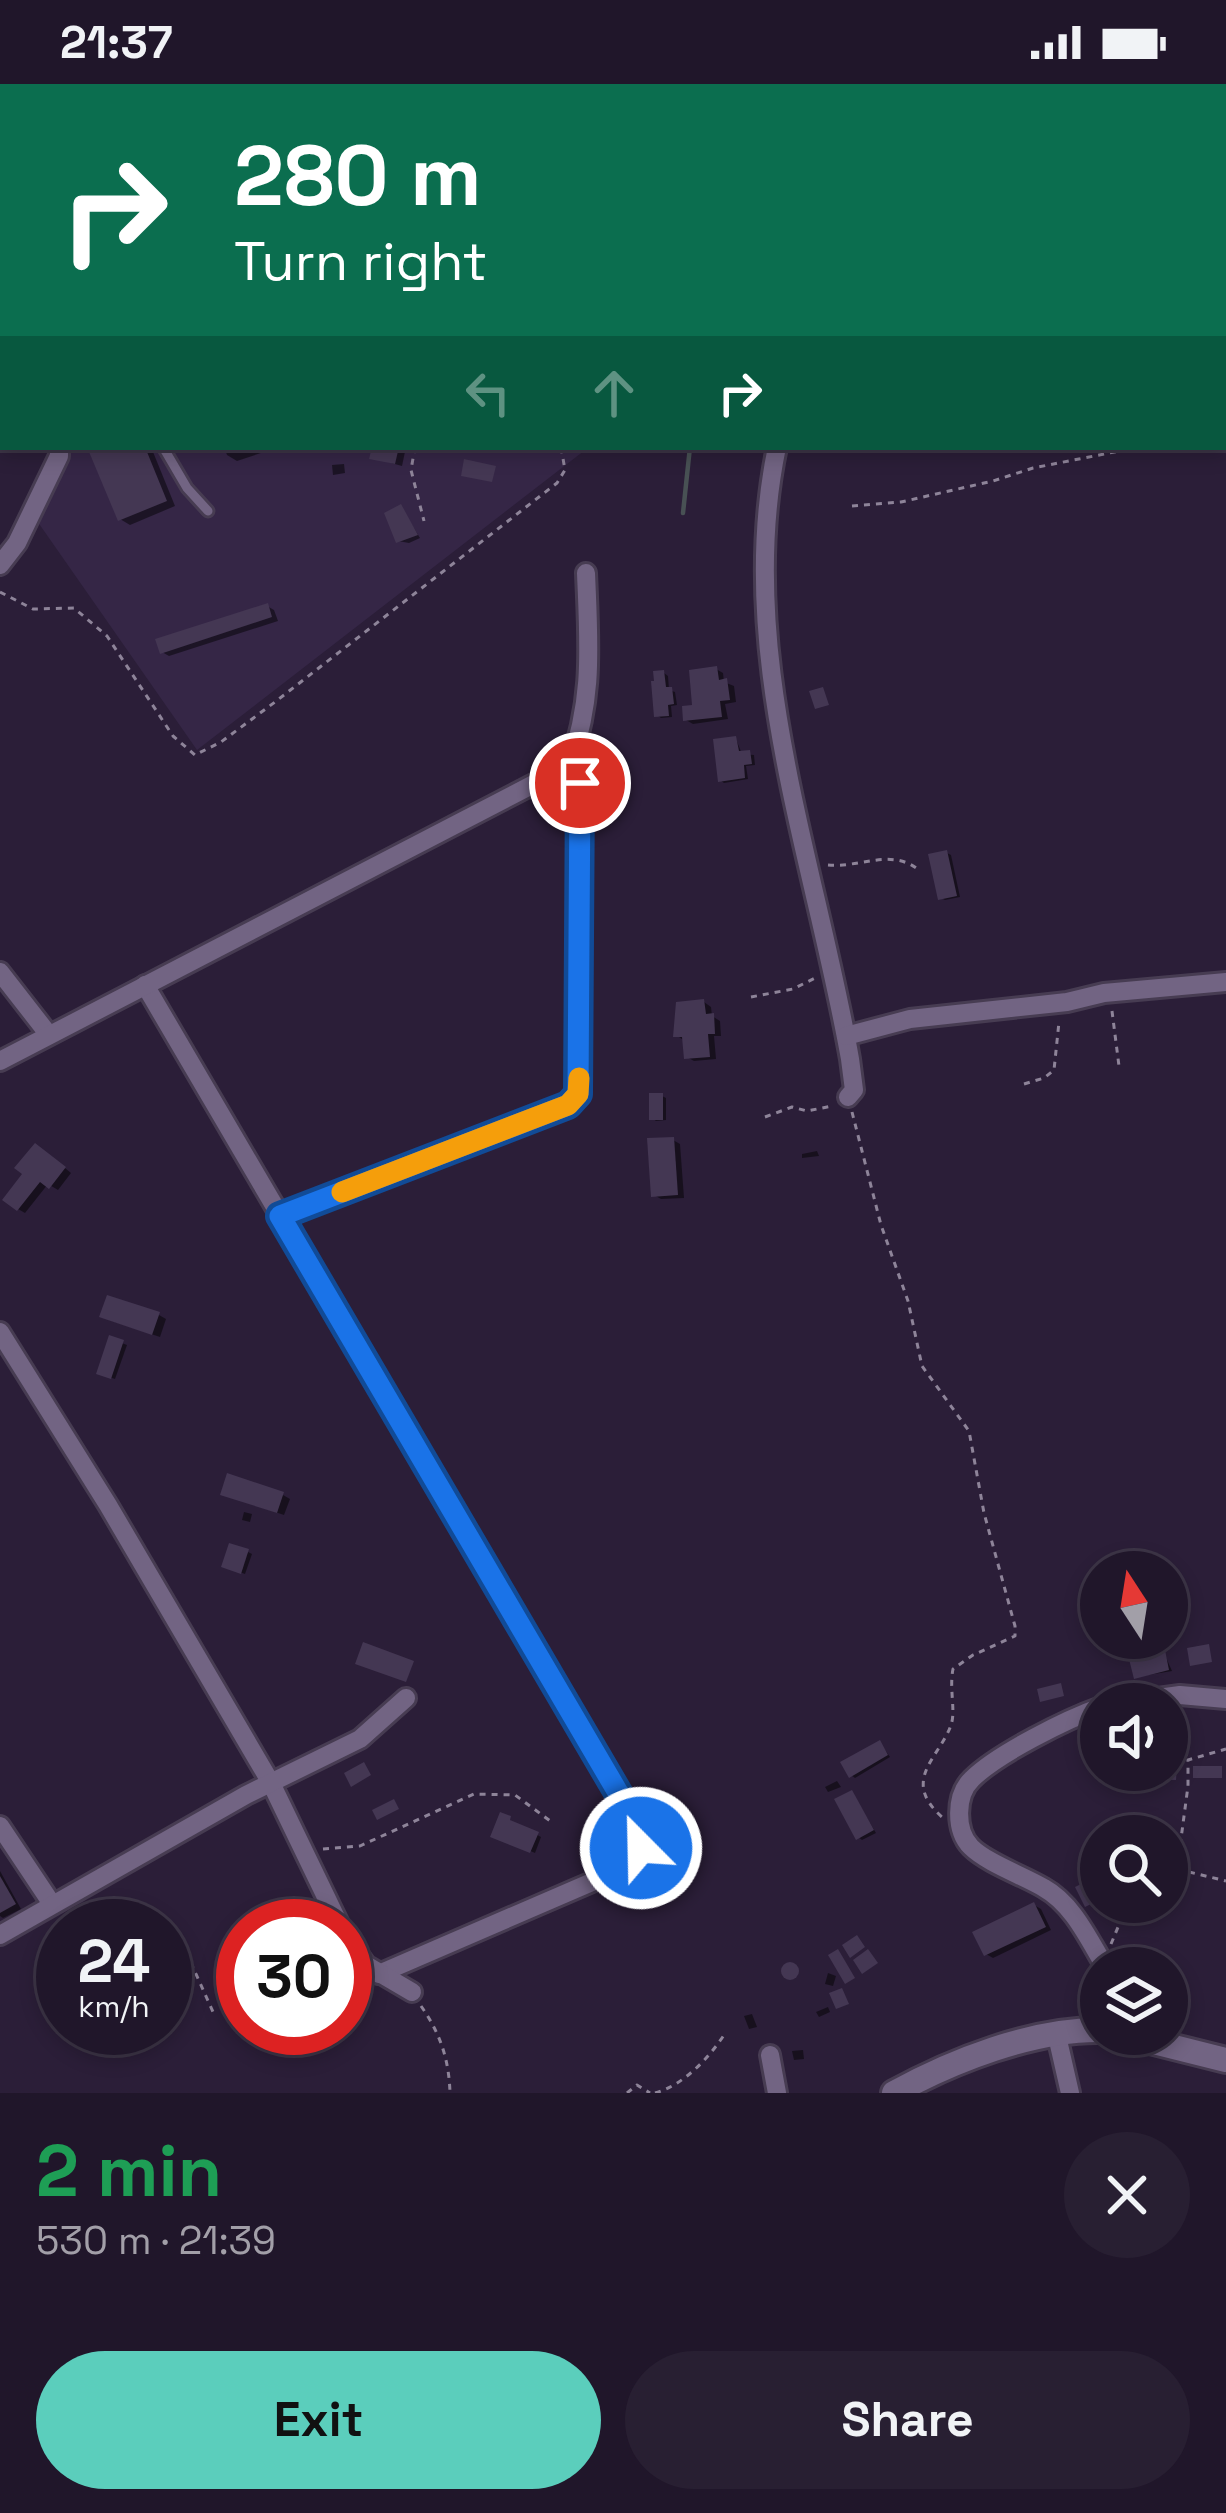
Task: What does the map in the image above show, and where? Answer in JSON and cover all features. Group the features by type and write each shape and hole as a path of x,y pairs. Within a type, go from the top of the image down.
{"street":[{"path":"0,565 17,543 59,450"},
{"path":"777,450 766,515 766,624 782,732 846,1036 854,1090 848,1097"},
{"path":"568,773 583,730 590,678 586,573"},
{"path":"0,1060 551,775 568,773 580,783 578,1094 568,1105 280,1216"},
{"path":"0,972 49,1035"},
{"path":"846,1036 910,1019 1226,982"},
{"path":"145,986 640,1830 636,1863 379,1974"},
{"path":"0,1332 271,1783 327,1899"},
{"path":"1188,1696 1226,1700"},
{"path":"62,1899 360,1739 406,1698"},
{"path":"1080,1717 1018,1747 971,1780 961,1796 960,1829 971,1848 1046,1888 1070,1910 1093,1947"},
{"path":"0,1826 39,1899"},
{"path":"0,1934 36,1914"},
{"path":"372,1969 412,1992"},
{"path":"894,2093 972,2055 1080,2030"},
{"path":"1057,2036 1070,2093"},
{"path":"1188,2049 1226,2060"},
{"path":"770,2055 777,2093"}],"lane":[{"path":"165,450 187,488 208,511"}],"path":[{"path":"414,450 411,470 424,521"},
{"path":"0,592 33,609 74,608 107,636 173,736 195,755 275,702 556,483 565,470 562,450"},
{"path":"852,506 901,502 1125,450"},
{"path":"809,859 832,867 889,857 907,860 920,871"},
{"path":"751,998 793,989 833,968"},
{"path":"1104,993 1114,1022 1119,1066"},
{"path":"1024,1084 1054,1070 1059,1017 1067,1002"},
{"path":"765,1117 792,1107 807,1112 848,1097 881,1225 908,1301 922,1366 969,1431 1015,1636 953,1669 948,1693 951,1726 931,1754 923,1784 930,1802"},
{"path":"1188,1760 1226,1749"},
{"path":"303,1850 361,1846 474,1794 515,1796 553,1823"},
{"path":"1188,1872 1226,1881"},
{"path":"192,1965 214,2014"},
{"path":"412,1992 438,2030 450,2093"},
{"path":"627,2093 637,2086 653,2093 665,2091 710,2056 726,2032"}],"shaded area":[{"path":"61,450 585,450 197,750 35,518"}],"building":[{"path":"88,450 146,450 167,501 118,521"},
{"path":"371,450 398,450 395,464 369,459"},
{"path":"464,459 496,466 492,482 461,476"},
{"path":"401,504 418,535 396,543 384,513"},
{"path":"268,603 272,617 160,654 155,639"},
{"path":"717,666 719,680 727,678 730,700 720,701 722,717 683,721 682,706 692,705 689,670"},
{"path":"664,670 674,704 668,705 669,716 654,717 653,671"},
{"path":"823,687 829,705 815,709 809,691"},
{"path":"736,736 739,751 750,750 752,764 744,765 745,778 718,782 713,739"},
{"path":"947,850 957,896 938,900 928,854"},
{"path":"704,999 706,1014 714,1013 715,1034 708,1034 710,1057 684,1059 682,1037 673,1037 676,1002"},
{"path":"649,1093 663,1093 663,1120 649,1120"},
{"path":"674,1137 678,1195 651,1197 647,1138"},
{"path":"35,1143 66,1167 49,1189 40,1182 17,1211 2,1200 22,1174 14,1168"},
{"path":"107,1295 160,1312 152,1335 99,1317"},
{"path":"109,1335 124,1340 111,1379 96,1374"},
{"path":"227,1473 284,1492 277,1513 220,1495"},
{"path":"229,1543 249,1549 241,1574 221,1567"},
{"path":"363,1642 414,1661 406,1682 355,1664"},
{"path":"1209,1644 1212,1662 1190,1666 1188,1648"},
{"path":"1129,1659 1167,1659 1169,1670 1134,1679"},
{"path":"1061,1683 1064,1696 1040,1702 1037,1689"},
{"path":"880,1740 888,1755 849,1778 840,1762"},
{"path":"364,1762 371,1775 351,1787 344,1773"},
{"path":"1193,1766 1222,1766 1222,1778 1193,1778"},
{"path":"852,1790 874,1830 856,1840 834,1799"},
{"path":"394,1799 399,1809 377,1820 372,1810"},
{"path":"500,1812 539,1832 530,1853 490,1837"},
{"path":"0,1876 16,1904 0,1913"},
{"path":"1034,1902 1046,1927 984,1956 972,1932"},
{"path":"857,1935 865,1947 850,1958 842,1945"},
{"path":"838,1949 855,1978 845,1984 828,1955"},
{"path":"868,1949 878,1963 862,1974 853,1960"},
{"path":"790,1962 799,1971 790,1980 781,1971"},
{"path":"842,1988 849,2004 836,2009 829,1993"}],"waterway":[{"path":"683,513 690,450"}],"slow traffic":[{"path":"342,1192 568,1105 578,1094 579,1078"}],"route":[{"path":"580,783 578,1094 568,1105 280,1216 640,1830 641,1848"}]}
